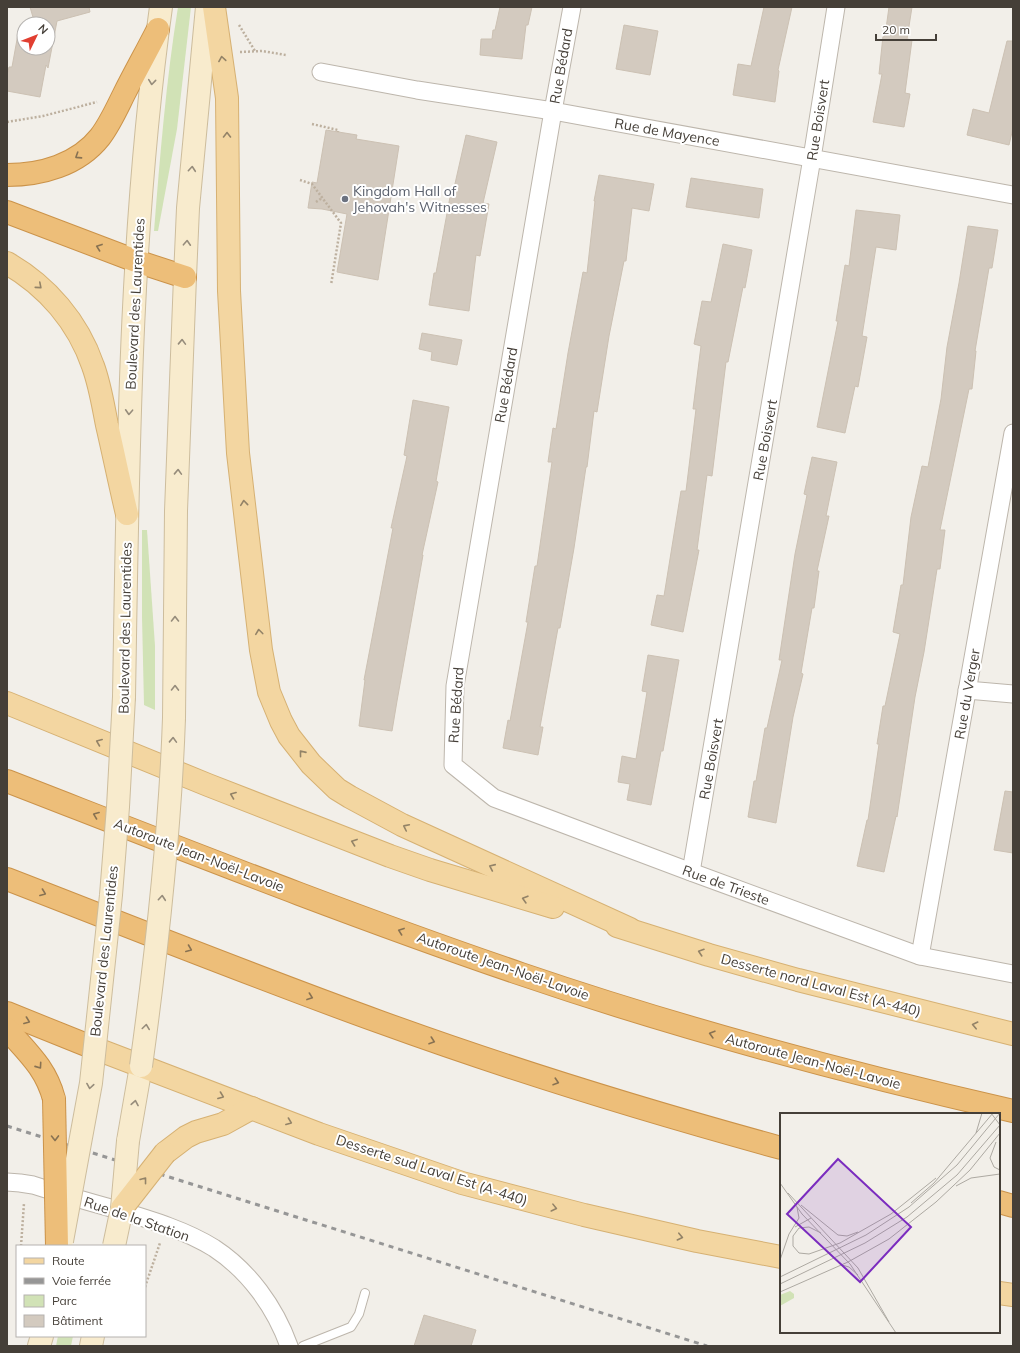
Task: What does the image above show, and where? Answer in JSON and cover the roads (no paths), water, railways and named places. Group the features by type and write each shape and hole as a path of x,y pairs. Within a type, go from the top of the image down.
{"highway":[{"path":"7,175 20,175 51,169 74,159 93,145 106,129 158,29"},
{"path":"7,212 136,261 185,277"},
{"name":"Autoroute Jean-Noël-Lavoie","path":"7,781 306,896 524,975 682,1025 833,1067 926,1091 1013,1111"},
{"path":"7,879 268,981 435,1042 615,1100 780,1148"},
{"path":"7,1013 48,1028 94,1048"},
{"path":"14,1037 40,1066 52,1088 54,1099 57,1245"},
{"path":"926,1091 1013,1101"},
{"path":"1000,1202 1013,1206"}],"main road":[{"name":"Boulevard des Laurentides","path":"61,1245 91,1083 114,865 124,697 128,444 136,261 146,140 161,7"},
{"path":"114,1245 122,1208 128,1141 141,1066 159,925 169,808 174,718 176,511 188,208 208,7"},
{"path":"214,7 227,98 229,291 238,453 261,650 269,692 281,721 289,736 311,764 337,789 350,797 402,825 630,930"},
{"path":"7,263 26,275 53,299 72,323 84,344 97,377 127,514"},
{"path":"7,703 208,786 430,870 630,930"},
{"name":"Desserte nord Laval Est (A-440)","path":"630,930 709,955 798,980 1013,1034"},
{"name":"Desserte sud Laval Est (A-440)","path":"94,1048 350,1145 462,1183 584,1215 697,1241 780,1257"},
{"path":"122,1208 165,1153 179,1142 196,1132 223,1124 252,1108"},
{"path":"1000,1293 1013,1295"}],"street":[{"name":"Rue Bédard","path":"453,765 455,686 572,7"},
{"name":"Rue Boisvert","path":"691,872 812,158 836,7"},
{"name":"Rue de Mayence","path":"321,72 416,90 553,111 1013,195"},
{"name":"Rue du Verger","path":"920,956 1013,433"},
{"path":"967,690 1013,694"},
{"name":"Rue de Trieste","path":"453,765 494,798 691,872 920,956 1013,974"},
{"name":"Rue de la Station","path":"7,1182 32,1186 153,1221 186,1234 214,1248 240,1270 266,1300 277,1317 289,1346"}],"lane":[{"path":"303,1346 351,1327 359,1314 365,1293"}],"railway":[{"path":"7,1126 707,1346"}],"place":[{"name":"Kingdom Hall of Jehovah's Witnesses","path":"345,199"}]}
